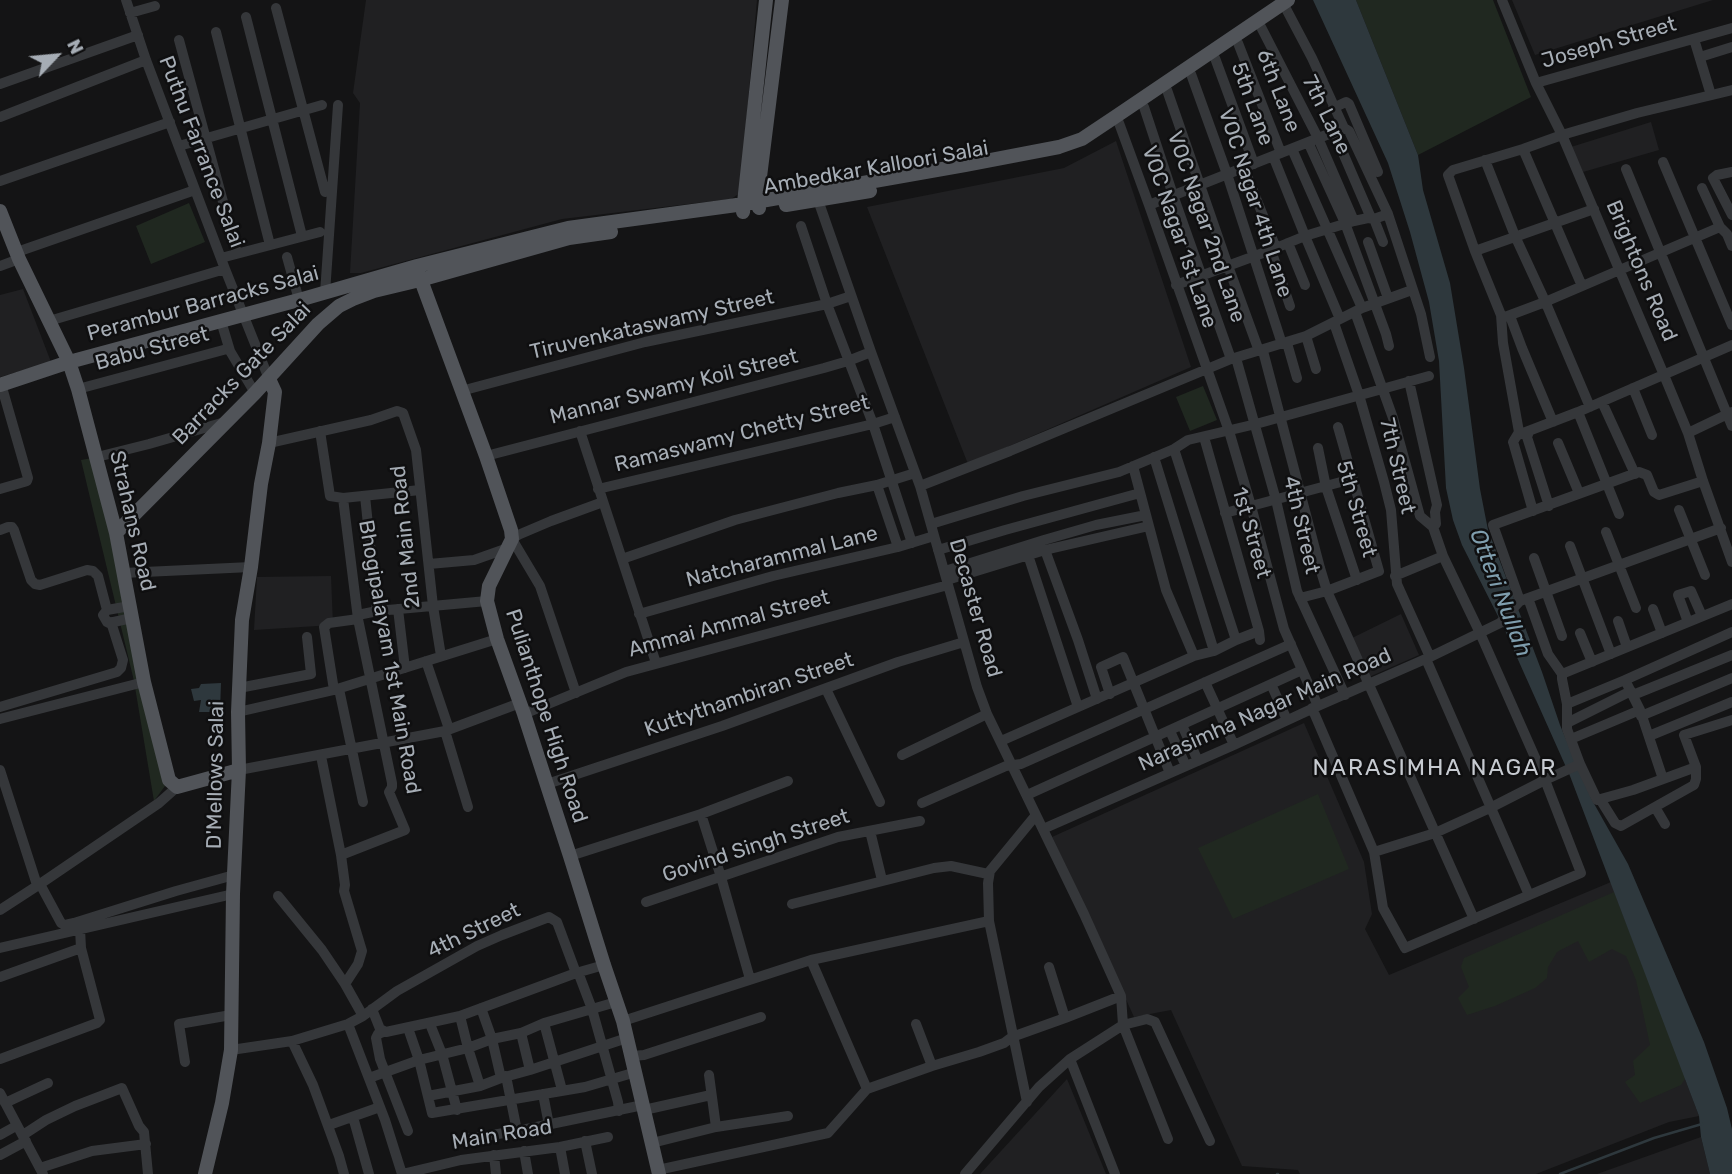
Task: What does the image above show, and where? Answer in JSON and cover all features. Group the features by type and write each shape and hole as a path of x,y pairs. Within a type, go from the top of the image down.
{"main road":[{"path":"751,207 766,0"},
{"path":"751,207 782,0"},
{"name":"Ambedkar Kalloori Salai","path":"1117,120 1286,4 1300,0"},
{"name":"Ambedkar Kalloori Salai","path":"418,273 569,238 818,195 1059,147 1082,139 1144,107 1261,27 1286,4"},
{"name":"Strahans Road","path":"0,211 69,362 78,389 116,533 144,682 167,774 169,780 177,786"},
{"path":"418,273 486,456 509,524 510,544"},
{"name":"Perambur Barracks Salai","path":"1,385 69,362 325,293 418,273"},
{"name":"Barracks Gate Salai","path":"116,533 269,379 318,324 339,306 418,273"},
{"name":"D'Mellows Salai","path":"205,1174 231,1050 242,620 275,392 269,379"},
{"name":"Pulianthope High Road","path":"510,544 486,593 487,601 497,639 623,1021 658,1172"},
{"path":"177,786 239,770"}],"street":[{"name":"Puthu Farrance Salai","path":"126,0 195,190 269,379"},
{"name":"Brightons Road","path":"1502,0 1688,433 1703,481 1725,533 1732,562"},
{"path":"1286,4 1333,108 1372,219 1383,242"},
{"path":"130,13 155,6"},
{"path":"276,8 326,192"},
{"path":"246,17 302,236"},
{"name":"7th Lane","path":"1261,27 1350,222 1389,346"},
{"name":"Joseph Street","path":"1536,83 1732,28"},
{"path":"216,32 270,245"},
{"path":"0,84 138,36"},
{"path":"1694,39 1711,94"},
{"path":"179,40 237,253"},
{"name":"6th Lane","path":"1238,43 1282,152"},
{"path":"1700,57 1732,47"},
{"name":"5th Lane","path":"1215,58 1290,306"},
{"path":"0,117 146,60"},
{"name":"VOC Nagar 4th Lane","path":"1191,74 1227,174 1252,256 1297,378"},
{"path":"1167,90 1228,266 1261,351 1327,591 1474,919 1581,873 1545,780 1443,556 1433,527 1418,511 1393,418 1358,310 1327,228 1282,152"},
{"path":"1553,422 1522,348 1475,251 1449,177 1450,172 1637,113 1732,90"},
{"path":"1333,108 1346,102 1349,104 1378,172"},
{"path":"179,146 322,105"},
{"path":"325,293 338,105"},
{"name":"VOC Nagar 2nd Lane","path":"1144,107 1201,276 1234,358"},
{"name":"VOC Nagar 1st Lane","path":"1117,120 1229,431 1284,629 1374,852 1383,908 1405,948 1474,919"},
{"path":"0,181 170,122"},
{"path":"1149,205 1339,130 1349,131 1388,214 1421,314 1430,357"},
{"path":"1523,149 1582,286"},
{"name":"7th Street","path":"1282,152 1305,236 1337,321 1391,510 1396,584 1529,895"},
{"path":"1485,160 1515,236 1590,407"},
{"path":"1663,162 1732,325"},
{"path":"1626,169 1732,426"},
{"path":"1732,172 1713,178 1732,215"},
{"path":"1702,188 1732,246"},
{"path":"0,266 18,255 195,190"},
{"name":"Decaster Road","path":"818,195 920,486 977,687 1121,996 1123,1025 1168,1139"},
{"path":"1475,251 1594,209"},
{"path":"1176,285 1327,228 1388,214"},
{"path":"801,226 827,304 873,424 912,543"},
{"path":"1506,315 1545,302 1720,227"},
{"path":"49,321 223,263 237,253 320,232"},
{"path":"1368,242 1388,299"},
{"path":"1287,243 1305,285"},
{"path":"287,257 299,300"},
{"path":"920,486 1234,358 1306,336 1358,310 1412,290"},
{"name":"Tiruvenkataswamy Street","path":"461,391 645,342 827,304 852,296"},
{"path":"1506,315 1503,344 1522,433 1527,437 1549,506"},
{"path":"221,321 230,351"},
{"path":"1306,336 1316,369"},
{"path":"1533,511 1514,439 1522,433 1602,402 1732,345"},
{"name":"Babu Street","path":"78,389 224,350 230,351 255,393"},
{"name":"Mannar Swamy Koil Street","path":"486,456 848,361 871,352"},
{"name":"4th Street","path":"1234,358 1256,424 1297,591 1345,695"},
{"path":"931,524 1023,496 1119,472 1174,449 1188,440 1429,376"},
{"path":"1409,381 1437,505 1436,524 1433,527"},
{"path":"0,489 27,481 28,478 1,385"},
{"path":"1633,388 1652,435"},
{"path":"1602,402 1635,474"},
{"name":"2nd Main Road","path":"320,431 371,420 397,411 405,416 416,450 441,656"},
{"path":"1578,412 1619,514"},
{"path":"1688,433 1729,414"},
{"name":"Ramaswamy Chetty Street","path":"598,489 895,417"},
{"path":"97,457 225,422"},
{"path":"1300,598 1327,591 1378,571 1338,427"},
{"path":"269,443 320,431 330,496 342,498"},
{"path":"580,431 656,663"},
{"name":"1st Street","path":"1203,436 1260,635 1236,640"},
{"path":"1558,443 1579,493"},
{"name":"5th Street","path":"1318,448 1326,486 1357,580"},
{"path":"1002,741 1236,640 1174,449"},
{"path":"1154,457 1214,651"},
{"path":"1133,466 1166,590 1194,656"},
{"path":"1703,481 1659,495 1654,492 1647,475 1639,472 1493,525 1548,654 1562,674 1567,704 1567,729 1580,764 1597,800 1600,799 1615,823 1621,826 1694,785 1696,766 1684,735 1732,720"},
{"path":"622,559 735,520 915,473"},
{"path":"1225,513 1352,480"},
{"path":"877,485 898,547"},
{"name":"Bhogipalayam 1st Main Road","path":"341,855 405,830 389,792 392,787 358,617 342,498 420,490"},
{"path":"938,550 1140,493"},
{"path":"365,496 377,611"},
{"path":"429,564 474,560 510,544 516,536 603,502"},
{"path":"1679,510 1705,575"},
{"path":"947,578 1147,520"},
{"path":"947,578 1044,540 1096,526 1147,520"},
{"path":"0,530 8,527 15,530 31,580 35,584 40,585 87,570 93,571 98,576 107,610"},
{"path":"1606,531 1636,608"},
{"path":"1524,600 1690,539 1725,533"},
{"name":"Natcharammal Lane","path":"639,614 773,576 934,536"},
{"path":"510,544 540,586 576,694"},
{"path":"1570,547 1611,654"},
{"path":"1045,550 1097,699"},
{"path":"1028,555 1078,707"},
{"path":"1395,576 1443,556"},
{"path":"1534,558 1562,636"},
{"path":"123,573 251,566"},
{"name":"Ammai Ammal Street","path":"239,770 447,730 576,694 626,672 947,578"},
{"path":"1688,622 1678,596 1691,591 1702,616"},
{"name":"Narasimha Nagar Main Road","path":"1043,829 1428,658 1500,623 1524,600"},
{"path":"363,802 324,627 328,623 377,611 487,601"},
{"path":"1562,674 1732,604"},
{"path":"398,609 405,668"},
{"path":"1653,609 1662,633"},
{"path":"107,610 131,612"},
{"path":"107,610 103,615 107,622 131,612"},
{"path":"1618,621 1628,647"},
{"path":"0,707 117,672 123,660 111,622"},
{"path":"1567,704 1732,632"},
{"path":"1580,633 1592,662"},
{"path":"239,688 311,674 307,637"},
{"path":"238,712 336,690 497,639"},
{"name":"Kuttythambiran Street","path":"547,784 964,642"},
{"path":"922,803 1291,644"},
{"path":"1567,723 1632,693 1732,654"},
{"path":"1110,694 1102,665 1124,657 1170,773"},
{"path":"426,661 468,807"},
{"path":"1027,795 1302,670"},
{"path":"1571,739 1732,678"},
{"path":"1625,680 1649,736 1663,779"},
{"path":"0,719 144,682"},
{"path":"1205,682 1234,746"},
{"path":"1268,686 1284,721"},
{"path":"826,689 880,802"},
{"path":"1649,736 1732,702"},
{"path":"902,755 988,714"},
{"path":"1182,725 1199,761"},
{"path":"1170,731 1186,766"},
{"path":"321,756 341,855 344,891 362,952 345,984"},
{"path":"1374,852 1435,833 1580,764"},
{"path":"1600,799 1696,766"},
{"path":"0,770 2,787 39,885 61,923 65,925 234,874"},
{"path":"570,856 701,814 788,781"},
{"path":"0,910 159,803 177,786"},
{"path":"1655,807 1665,824"},
{"path":"701,814 750,979"},
{"path":"1027,1102 989,921 988,874 1036,815"},
{"name":"Govind Singh Street","path":"646,902 838,836 920,821"},
{"path":"870,831 882,880"},
{"path":"792,904 934,868 951,866 988,874"},
{"path":"0,948 233,894"},
{"path":"278,896 383,1032"},
{"name":"4th Street","path":"368,1013 397,991 477,946 549,917 557,922 577,972"},
{"path":"623,1021 811,960 989,921"},
{"path":"0,1059 100,1020 81,948 80,929"},
{"path":"0,976 81,948"},
{"path":"811,960 867,1089"},
{"path":"408,1131 380,1059 376,1038 378,1034 460,1016 577,972 604,965"},
{"path":"1049,967 1065,1018"},
{"path":"577,972 592,1009 619,1111"},
{"path":"658,1172 828,1133 867,1089 1004,1043 1012,1037 1121,996"},
{"path":"369,1077 419,1060 521,1033 544,1023 615,1002"},
{"path":"481,1008 517,1131"},
{"path":"231,1050 292,1041 348,1024 368,1013"},
{"path":"185,1062 179,1024 231,1015"},
{"path":"460,1016 480,1086"},
{"path":"632,1056 644,1055 761,1017"},
{"path":"965,1174 1039,1087 1070,1059 1123,1025 1147,1019 1154,1022 1210,1141"},
{"path":"544,1023 562,1090"},
{"path":"348,1024 402,1174"},
{"path":"430,1024 443,1054 457,1110"},
{"path":"916,1024 932,1066"},
{"path":"408,1028 432,1113 586,1087 636,1072"},
{"path":"521,1033 530,1070"},
{"path":"428,1096 480,1086 627,1038"},
{"path":"292,1041 329,1125 344,1174"},
{"path":"1070,1059 1115,1174"},
{"path":"709,1075 716,1127"},
{"path":"48,1083 2,1102 42,1171 92,1151 146,1144"},
{"path":"0,1155 22,1134 120,1088 124,1090 144,1132 148,1174"},
{"path":"543,1094 549,1125"},
{"path":"466,1139 711,1095"},
{"path":"329,1125 380,1107"},
{"path":"652,1143 716,1127 788,1116"},
{"path":"353,1117 369,1174"},
{"path":"0,1135 22,1134"},
{"name":"Main Road","path":"402,1174 434,1170 461,1160 560,1147 608,1137"},
{"path":"585,1141 592,1174"},
{"path":"560,1147 565,1174"},
{"path":"524,1151 528,1174"},
{"path":"494,1155 496,1174"},
{"path":"461,1160 464,1174"}],"shaded area":[{"path":"366,0 757,0 740,193 731,199 562,219 361,273 350,273 360,103 353,93"},
{"path":"1356,0 1493,0 1531,97 1418,155"},
{"path":"1512,0 1713,0 1535,55"},
{"path":"1651,122 1659,150 1583,172 1571,147"},
{"path":"1116,141 1191,367 968,464 867,207 1064,168"},
{"path":"189,203 205,242 151,264 136,226"},
{"path":"23,289 51,362 0,377 0,295"},
{"path":"1203,386 1217,420 1190,431 1176,397"},
{"path":"92,458 131,620 165,786 154,801 134,681 81,460"},
{"path":"331,576 333,625 254,630 257,577"},
{"path":"1401,614 1419,655 1369,677 1352,638"},
{"path":"1304,723 1364,862 1372,914 1365,929 1389,975 1611,882 1699,1116 1669,1122 1536,1174 1300,1174 1298,1170 1242,1166 1171,1010 1134,1017 1052,837"},
{"path":"1318,794 1349,869 1233,919 1198,848"},
{"path":"1614,892 1686,1077 1681,1085 1640,1103 1625,1082 1635,1075 1633,1061 1650,1045 1636,980 1626,956 1612,949 1589,962 1578,941 1557,952 1548,967 1547,978 1535,988 1467,1015 1458,998 1469,987 1461,967 1464,958"},
{"path":"1067,1079 1106,1174 980,1174"},
{"path":"1701,1137 1710,1174 1597,1174"}],"water":[{"name":"Otteri Nullah","path":"1313,0 1356,0 1418,155 1423,190 1450,283 1488,530 1560,725 1592,800 1628,864 1704,1042 1732,1129 1732,1174 1710,1174 1699,1116 1570,776 1503,626 1462,545 1453,520 1446,488 1439,361 1429,302 1388,163"},
{"path":"221,683 220,712 199,712 201,700 194,701 191,689 199,688 201,684"}],"waterway":[{"path":"1560,1174 1654,1138 1702,1124"}],"district":[{"name":"NARASIMHA NAGAR","path":"1435,768"}]}
